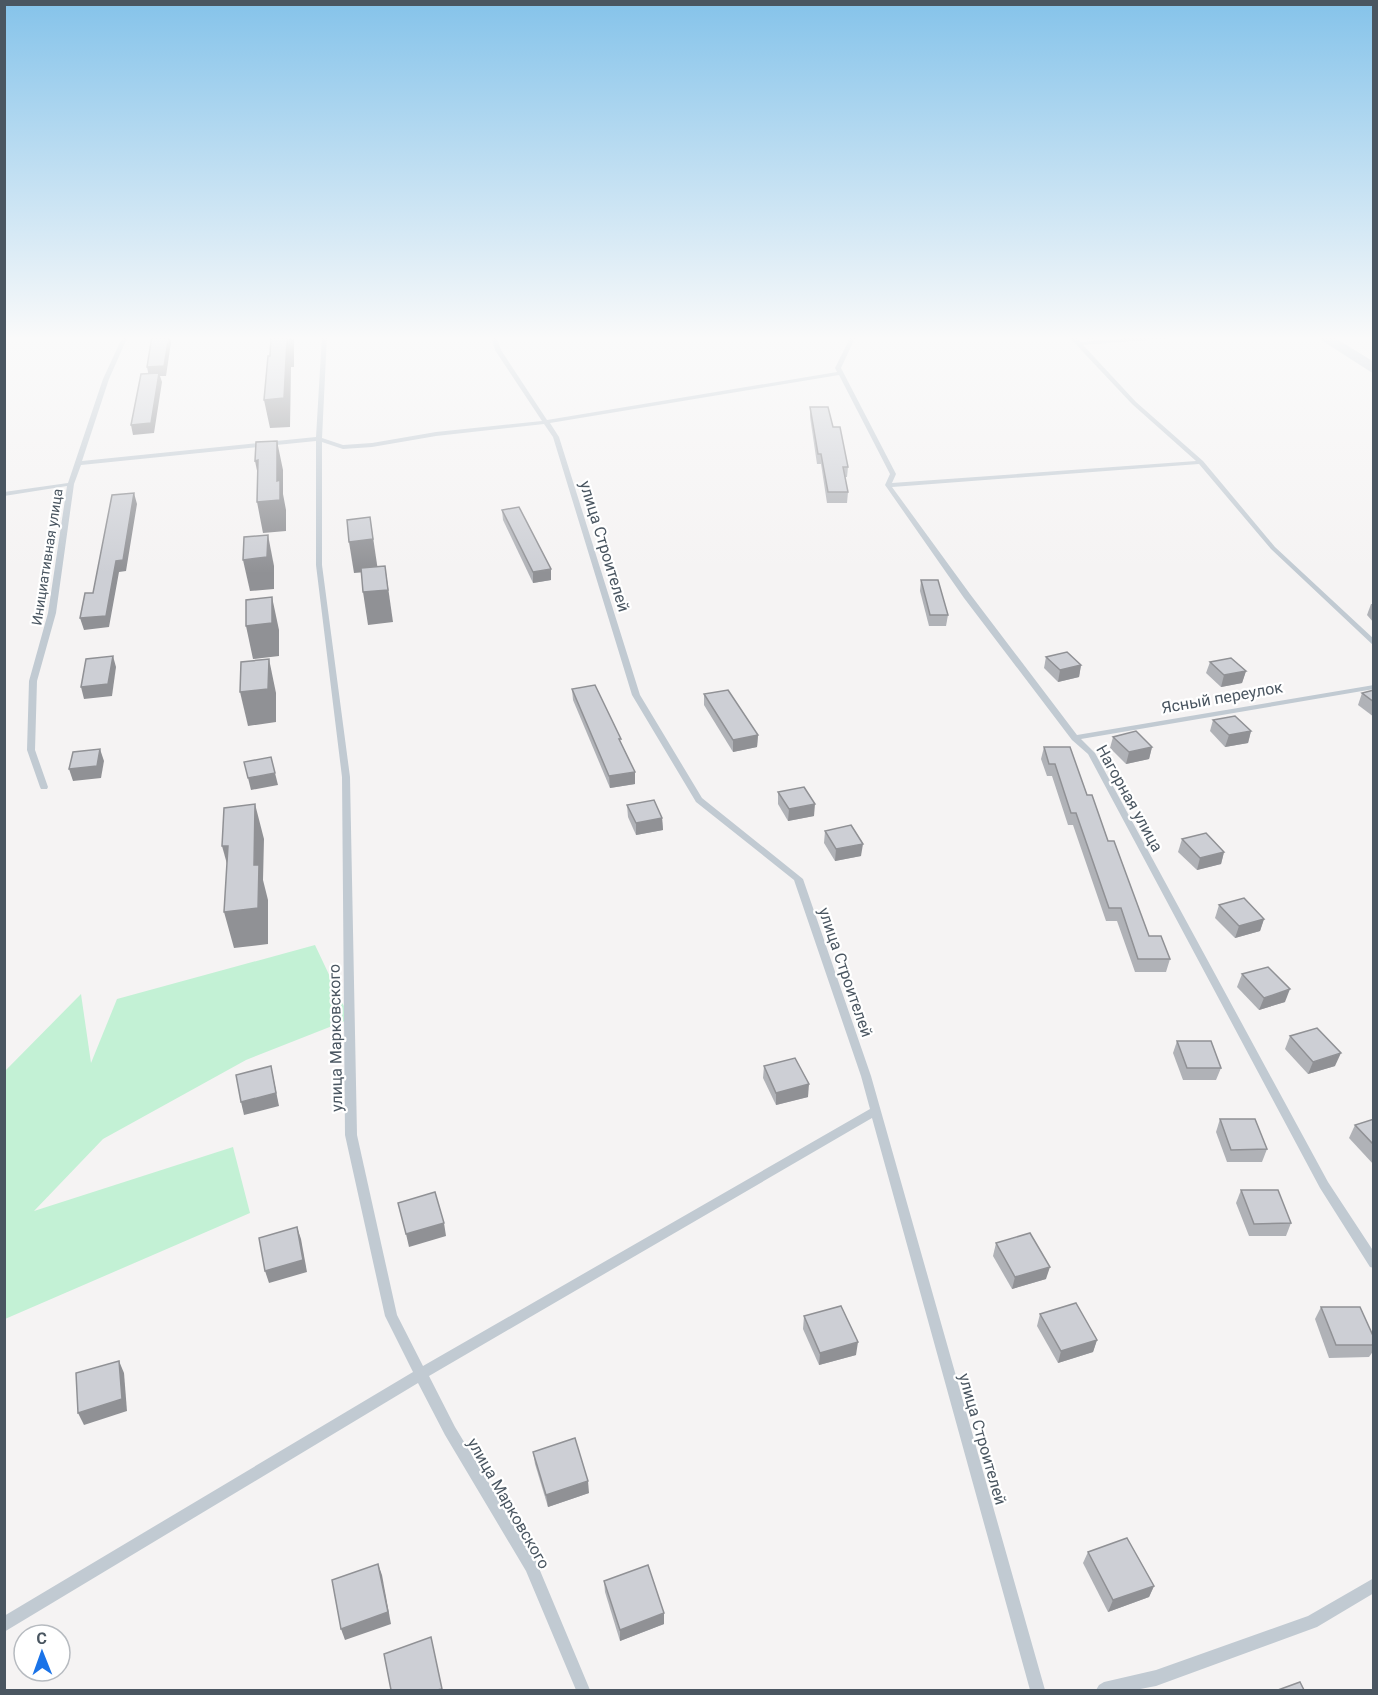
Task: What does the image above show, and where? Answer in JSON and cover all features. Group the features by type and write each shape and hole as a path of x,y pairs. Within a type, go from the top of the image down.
{"lane":[{"name":"Инициативная улица","path":"44,787 31,750 33,681 52,613 71,484 94,415"},
{"name":"улица Марковского","path":"320,415 319,565 346,777 351,1135 391,1316 450,1431 531,1566 583,1690"},
{"name":"улица Строителей","path":"540,415 556,437 636,695 699,800 798,879 866,1076 1038,1690"},
{"path":"78,463 319,439 343,447 372,445 436,434 545,423 592,415"},
{"name":"Нагорная улица","path":"862,415 893,474 888,485 967,596 1075,738 1091,753 1324,1185 1374,1263"},
{"path":"1148,415 1201,462 1273,548 1374,644"},
{"path":"888,485 1201,462"},
{"path":"4,495 71,484"},
{"name":"Ясный переулок","path":"1075,738 1374,687"},
{"path":"4,1625 421,1374 876,1111"},
{"path":"1104,1690 1156,1678 1312,1622 1374,1585"}],"green space":[{"path":"315,945 350,1019 246,1060 103,1139 34,1211 233,1147 250,1213 5,1319 5,1071 81,994 91,1063 117,999"}],"building":[{"path":"133,415 152,415 151,423 131,425"},
{"path":"811,415 830,415 833,427 840,427 848,467 843,467 848,492 828,492 821,454 818,454"},
{"path":"277,441 277,481 280,480 280,500 257,502 256,442"},
{"path":"134,493 123,560 116,561 106,616 80,618 85,593 93,593 112,495"},
{"path":"519,507 551,569 533,572 502,510"},
{"path":"370,517 373,539 349,542 347,520"},
{"path":"268,535 267,557 243,560 244,537"},
{"path":"385,566 388,590 363,592 361,568"},
{"path":"921,580 938,580 948,615 930,615"},
{"path":"272,597 272,623 246,626 246,600"},
{"path":"1067,652 1081,665 1060,670 1046,657"},
{"path":"113,656 108,684 81,687 86,659"},
{"path":"1231,658 1246,671 1224,675 1210,662"},
{"path":"269,659 268,689 240,692 241,662"},
{"path":"595,685 635,772 609,776 572,689"},
{"path":"728,690 758,735 733,740 704,694"},
{"path":"1374,690 1374,702 1362,693"},
{"path":"1235,716 1251,731 1229,735 1213,720"},
{"path":"1136,731 1152,747 1129,752 1113,737"},
{"path":"1044,747 1070,747 1087,795 1092,795 1108,841 1114,841 1149,936 1161,936 1170,959 1138,959 1121,908 1109,908 1076,813 1071,813 1055,764 1049,764"},
{"path":"100,749 97,766 69,769 73,752"},
{"path":"271,757 275,773 248,778 244,762"},
{"path":"804,787 815,804 789,809 778,792"},
{"path":"654,800 662,818 636,823 627,805"},
{"path":"255,804 254,865 259,865 258,908 224,912 228,846 222,846 224,808"},
{"path":"851,825 863,844 836,849 825,831"},
{"path":"1206,833 1224,852 1200,858 1182,839"},
{"path":"1244,898 1264,919 1239,926 1219,905"},
{"path":"1268,967 1290,989 1264,998 1242,974"},
{"path":"1317,1028 1341,1053 1313,1062 1290,1036"},
{"path":"1177,1041 1211,1041 1221,1068 1187,1068"},
{"path":"795,1058 809,1084 776,1093 764,1066"},
{"path":"271,1066 276,1093 241,1102 236,1075"},
{"path":"1220,1119 1255,1119 1267,1149 1231,1150"},
{"path":"1374,1119 1374,1145 1355,1125"},
{"path":"1241,1190 1278,1190 1291,1223 1254,1224"},
{"path":"435,1192 444,1223 406,1234 398,1203"},
{"path":"297,1227 303,1260 265,1271 259,1238"},
{"path":"1030,1233 1050,1267 1015,1277 996,1243"},
{"path":"1076,1303 1097,1340 1061,1351 1040,1314"},
{"path":"841,1306 858,1342 820,1353 804,1316"},
{"path":"1321,1307 1360,1307 1374,1338 1374,1345 1336,1345"},
{"path":"119,1361 122,1399 78,1413 76,1373"},
{"path":"575,1438 588,1481 546,1495 533,1452"},
{"path":"1127,1538 1154,1586 1113,1600 1088,1552"},
{"path":"378,1564 388,1612 341,1629 332,1580"},
{"path":"648,1565 664,1613 620,1630 604,1581"},
{"path":"431,1637 442,1689 391,1690 384,1654"},
{"path":"1300,1682 1304,1690 1278,1690"}]}
